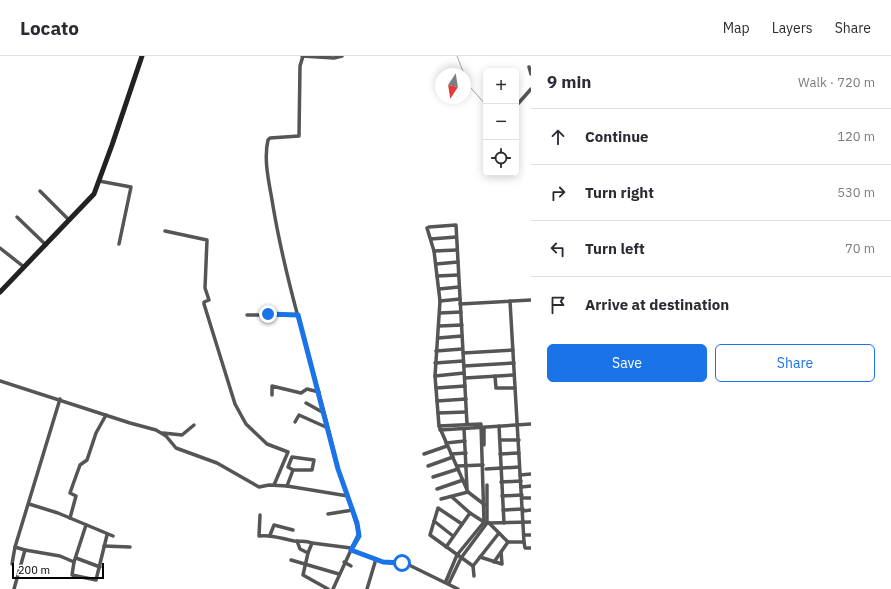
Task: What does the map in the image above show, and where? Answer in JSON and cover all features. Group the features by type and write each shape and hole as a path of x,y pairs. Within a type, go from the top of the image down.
{"main road":[{"path":"0,292 91,198 142,56"}],"street":[{"path":"333,589 344,562 359,533 353,510 338,469 276,225 267,150 270,138 299,136 300,66 303,56 334,58 342,56"},
{"path":"529,67 531,74"},
{"path":"518,104 531,89"},
{"path":"98,181 131,187 119,244"},
{"path":"40,191 69,220"},
{"path":"17,217 46,244"},
{"path":"467,424 456,225 429,227 436,264 440,301 440,326 435,363 439,428 468,490 485,505"},
{"path":"165,231 207,240 206,288 209,300 204,302 235,404 246,424 262,439 277,449 288,452 274,485"},
{"path":"431,239 456,237"},
{"path":"0,248 24,267"},
{"path":"434,251 457,250"},
{"path":"436,264 458,262"},
{"path":"437,276 458,275"},
{"path":"439,289 459,287"},
{"path":"440,301 510,302 531,300"},
{"path":"510,302 524,542 525,548 531,548"},
{"path":"440,313 461,312"},
{"path":"247,315 298,315"},
{"path":"440,326 462,325"},
{"path":"438,338 462,336"},
{"path":"436,351 513,350"},
{"path":"435,363 463,361"},
{"path":"464,366 514,363"},
{"path":"435,376 514,375"},
{"path":"495,376 496,388 515,388"},
{"path":"0,381 155,429 163,434 176,448 217,463 262,487 274,485 287,486 348,496"},
{"path":"272,395 272,386 301,393 307,389 319,392"},
{"path":"436,388 465,386"},
{"path":"12,564 15,547 30,504 34,481 60,399"},
{"path":"437,401 466,399"},
{"path":"306,403 324,413"},
{"path":"438,413 466,412"},
{"path":"70,518 76,496 70,493 70,490 80,465 87,460 96,433 106,415"},
{"path":"296,422 298,415 318,425 328,428"},
{"path":"439,428 480,423 482,428 487,523"},
{"path":"439,428 464,429 531,424"},
{"path":"163,434 182,435 194,425"},
{"path":"499,426 504,523"},
{"path":"464,429 468,490"},
{"path":"500,440 519,440"},
{"path":"424,454 447,444 465,441"},
{"path":"428,466 452,456 466,453"},
{"path":"500,454 519,453"},
{"path":"292,457 314,460 312,470 293,470 288,467 292,457"},
{"path":"433,477 457,467 467,465 500,468 519,467"},
{"path":"448,582 459,556 487,523 488,512 484,467"},
{"path":"287,486 293,470"},
{"path":"520,475 531,474"},
{"path":"437,489 463,480"},
{"path":"501,482 521,481"},
{"path":"521,487 531,486"},
{"path":"441,499 452,497 468,490"},
{"path":"502,496 531,498"},
{"path":"452,497 470,513 487,523 508,542 524,542"},
{"path":"30,504 70,518 107,535 113,536"},
{"path":"462,524 440,508 436,509 430,535 473,566"},
{"path":"328,514 353,510"},
{"path":"503,510 531,510"},
{"path":"446,547 470,513"},
{"path":"260,515 259,536 270,535 297,541 304,540 312,543 351,549 376,559 391,563 407,564 448,582 458,589"},
{"path":"434,521 453,536"},
{"path":"487,523 531,522"},
{"path":"86,525 72,575 94,580 97,579 107,535"},
{"path":"270,535 274,525 293,530"},
{"path":"474,576 473,566 499,533"},
{"path":"524,535 531,535"},
{"path":"297,541 300,549 308,553"},
{"path":"494,562 508,542"},
{"path":"312,543 303,575 328,589"},
{"path":"104,546 130,547"},
{"path":"15,547 60,556 100,567"},
{"path":"14,589 25,550"},
{"path":"480,557 503,564 501,552"},
{"path":"367,589 376,559"},
{"path":"291,560 339,574"},
{"path":"344,562 351,566"}],"waterway":[{"path":"457,56 462,68"},
{"path":"471,88 485,104"}],"route":[{"path":"268,314 298,315 338,469 357,523 359,536 351,550 383,562 402,563"}]}
